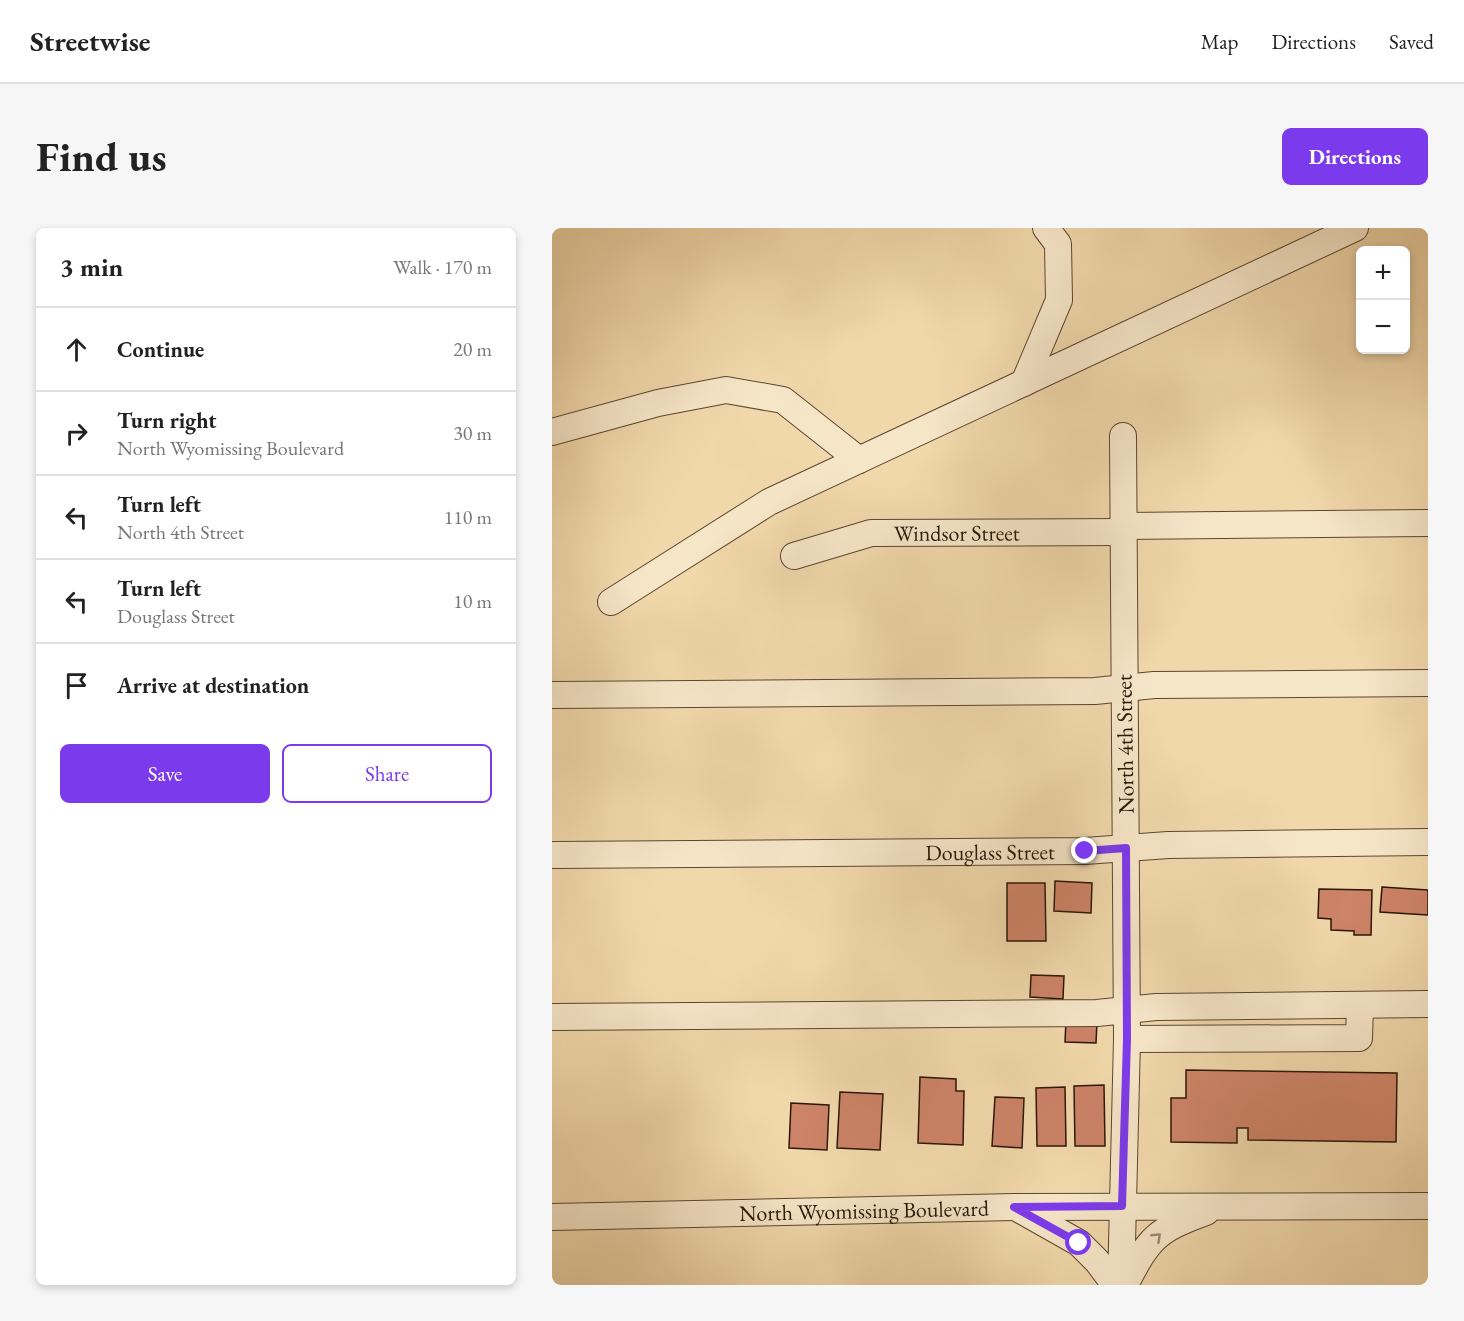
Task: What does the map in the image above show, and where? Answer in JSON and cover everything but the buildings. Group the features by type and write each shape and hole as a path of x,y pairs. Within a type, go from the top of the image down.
{"street":[{"path":"1024,383 1059,300 1058,244 1046,228"},
{"path":"611,602 769,502 1355,228"},
{"path":"552,432 658,403 726,390 783,400 859,460"},
{"name":"North 4th Street","path":"1123,436 1127,1010 1122,1206 1123,1285"},
{"name":"Windsor Street","path":"794,556 871,533 1428,523"},
{"path":"552,695 1095,691 1154,685 1428,683"},
{"name":"Douglass Street","path":"552,855 1085,851 1168,845 1428,842"},
{"path":"552,1017 1097,1013 1156,1007 1428,1004"},
{"path":"1127,1039 1359,1038 1360,1005"},
{"path":"1123,1285 1140,1255 1160,1232 1180,1221 1220,1206"},
{"name":"North Wyomissing Boulevard","path":"552,1217 1014,1207 1428,1206"},
{"path":"1014,1207 1079,1243 1097,1260 1115,1285"}],"route":[{"path":"1079,1243 1014,1207 1122,1206 1127,1039 1126,848 1085,851"}]}
